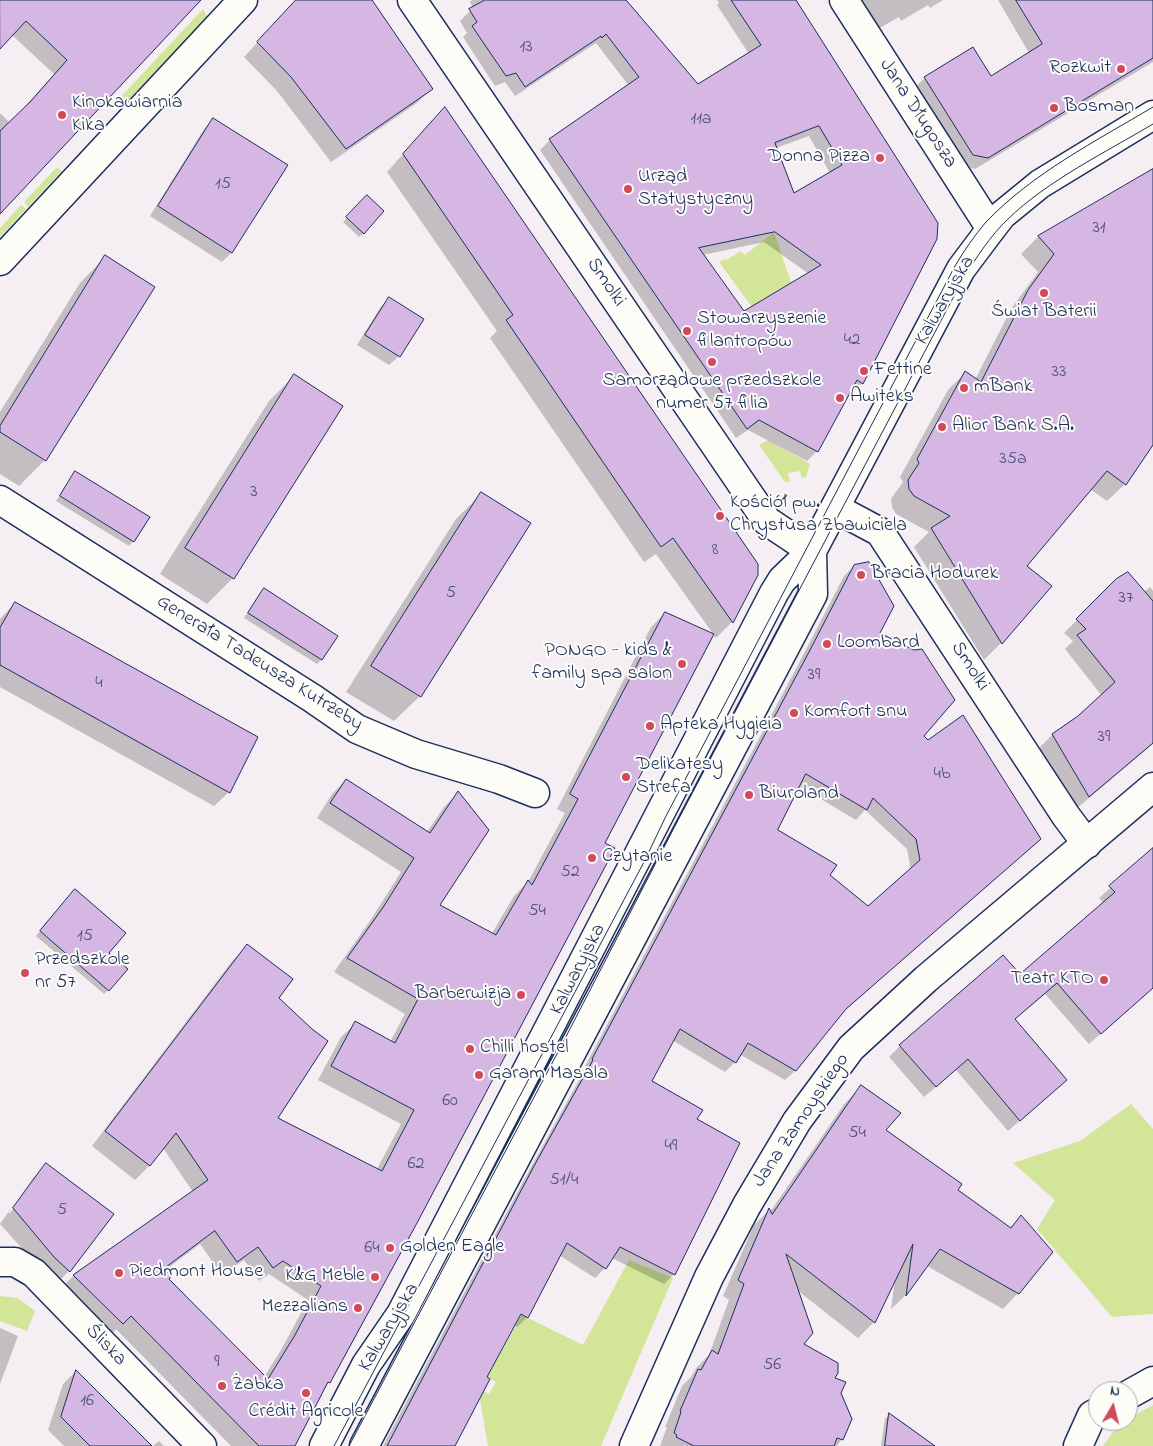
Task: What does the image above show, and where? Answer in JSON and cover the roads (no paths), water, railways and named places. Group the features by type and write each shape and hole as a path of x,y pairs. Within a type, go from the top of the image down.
{"street":[{"path":"0,261 243,0"},
{"name":"Smolki","path":"412,0 767,521 812,551"},
{"name":"Jana Długosza","path":"844,0 991,229"},
{"name":"Kalwaryjska","path":"324,1446 366,1365 401,1314 774,593 782,580 812,551 961,269 1002,215 1040,184 1153,115"},
{"name":"Generała Tadeusza Kutrzeby","path":"0,500 312,698 357,729 416,754 498,779 535,793"},
{"name":"Smolki","path":"835,508 880,532 1060,807 1087,844"},
{"name":"Kalwaryjska","path":"364,1446 813,594 812,551"},
{"name":"Jana Zamoyskiego","path":"634,1446 709,1277 747,1205 797,1121 851,1048 926,978 1153,787"},
{"name":"Śliska","path":"0,1262 15,1262 34,1274 202,1446"},
{"path":"1138,1389 1153,1381"},
{"path":"1078,1446 1088,1424"}],"tram line":[{"path":"334,1446 644,862 666,816 958,260 986,222 1024,188 1088,145 1153,107"},
{"path":"349,1446 558,1052 964,277 995,232 1040,192 1153,124"}],"place":[{"name":"Rozkwit","path":"1121,69"},
{"name":"Bosman","path":"1054,108"},
{"name":"Kinokawiarnia Kika","path":"62,115"},
{"name":"Donna Pizza","path":"880,158"},
{"name":"Urząd Statystyczny","path":"628,189"},
{"name":"Świat Baterii","path":"1044,293"},
{"name":"Stowarzyszenie filantropów","path":"687,331"},
{"name":"Samorządowe przedszkole numer 57 filia","path":"712,362"},
{"name":"Fettine","path":"864,371"},
{"name":"mBank","path":"964,388"},
{"name":"Awiteks","path":"840,398"},
{"name":"Alior Bank S.A.","path":"942,427"},
{"name":"Kościół pw. Chrystusa Zbawiciela","path":"720,516"},
{"name":"Bracia Hodurek","path":"861,575"},
{"name":"Loombard","path":"827,644"},
{"name":"PONGO - kids & family spa salon","path":"682,664"},
{"name":"Komfort snu","path":"794,713"},
{"name":"Apteka Hygieia","path":"650,726"},
{"name":"Delikatesy Strefa","path":"626,777"},
{"name":"Biuroland","path":"749,795"},
{"name":"Czytanie","path":"592,858"},
{"name":"Przedszkole nr 57","path":"25,973"},
{"name":"Teatr KTO","path":"1104,980"},
{"name":"Barberwizja","path":"521,995"},
{"name":"Chilli hostel","path":"470,1049"},
{"name":"Garam Masala","path":"479,1075"},
{"name":"Golden Eagle","path":"390,1248"},
{"name":"Piedmont House","path":"119,1273"},
{"name":"K&G Meble","path":"375,1277"},
{"name":"Mezzalians","path":"358,1308"},
{"name":"Żabka","path":"222,1386"},
{"name":"Crédit Agricole","path":"306,1393"}]}
